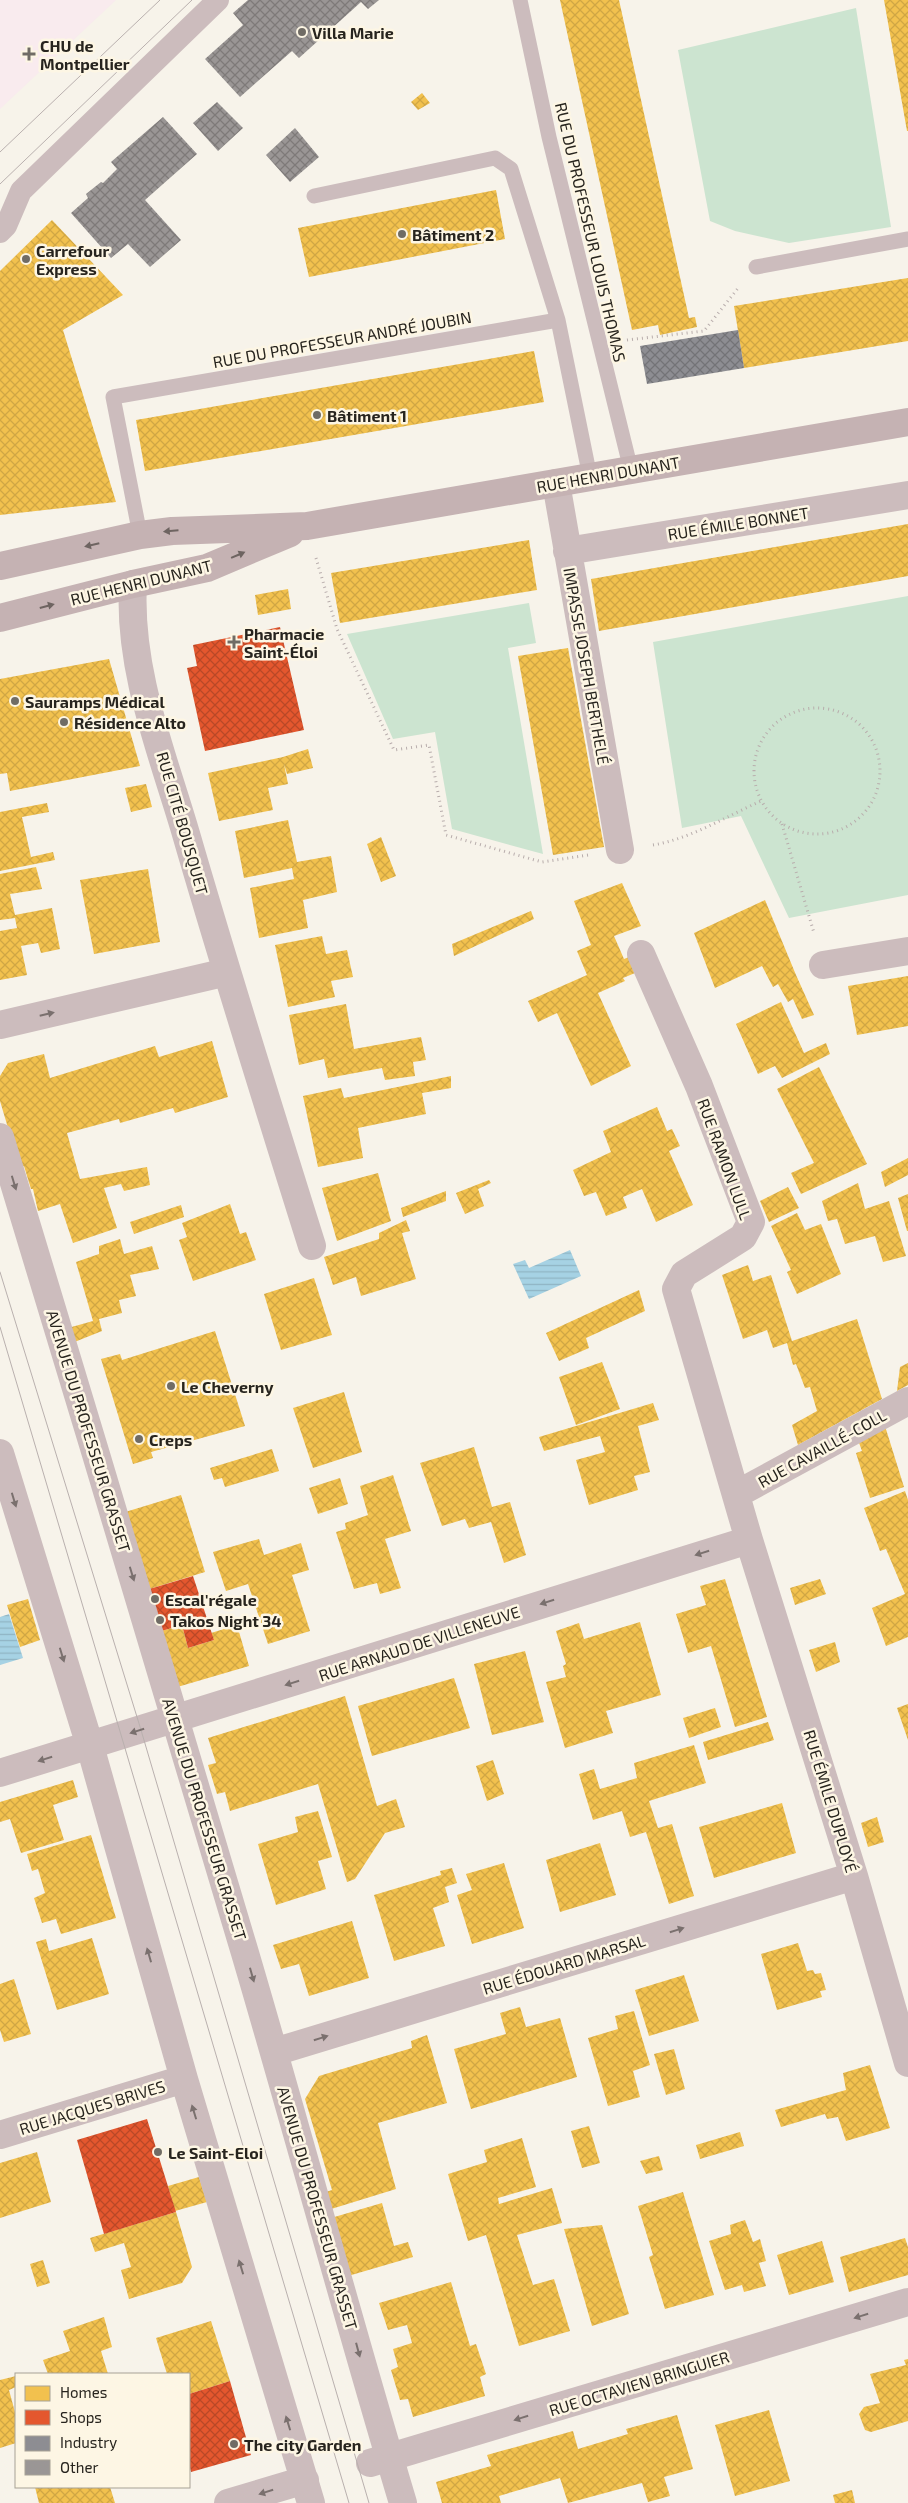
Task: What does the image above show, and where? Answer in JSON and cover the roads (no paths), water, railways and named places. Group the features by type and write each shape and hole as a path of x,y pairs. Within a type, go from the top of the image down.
{"main road":[{"name":"RUE HENRI DUNANT","path":"0,566 140,535 172,531 307,526 908,422"},
{"name":"RUE HENRI DUNANT","path":"0,618 133,584 207,568 307,526"}],"street":[{"path":"3,229 21,191 218,0"},
{"name":"IMPASSE JOSEPH BERTHELÉ","path":"556,483 620,850"},
{"name":"RUE ÉMILE BONNET","path":"567,551 908,495"},
{"name":"RUE CITÉ BOUSQUET","path":"133,584 132,624 140,678 227,972 312,1246"},
{"path":"823,965 908,951"},
{"name":"RUE RAMON LULL","path":"641,954 699,1086 752,1222 743,1237 684,1274 676,1289 749,1540"},
{"path":"0,1025 227,972"},
{"name":"AVENUE DU PROFESSEUR GRASSET","path":"0,1137 244,1937 380,2461 403,2503"},
{"name":"RUE CAVAILLÉ-COLL","path":"737,1494 908,1401"},
{"path":"0,1453 90,1746 184,2080 308,2492 228,2503"},
{"name":"RUE ARNAUD DE VILLENEUVE","path":"0,1773 749,1540"},
{"name":"RUE ÉMILE DUPLOYÉ","path":"749,1540 854,1876 908,2063"},
{"name":"RUE ÉDOUARD MARSAL","path":"274,2052 854,1876"},
{"name":"RUE JACQUES BRIVES","path":"0,2135 184,2080"},
{"name":"RUE OCTAVIEN BRINGUIER","path":"380,2461 908,2302"}],"lane":[{"name":"RUE DU PROFESSEUR LOUIS THOMAS","path":"520,0 549,136 631,470"},
{"path":"314,196 495,158 511,169 558,320 590,477"},
{"path":"756,267 908,239"},
{"name":"RUE DU PROFESSEUR ANDRÉ JOUBIN","path":"140,535 113,397 558,320"}],"water":[{"path":"570,1250 581,1276 529,1299 513,1264 525,1260 529,1268"},
{"path":"9,1614 23,1658 0,1665 0,1617"}],"tram line":[{"path":"0,152 160,0"},
{"path":"0,184 192,0"},
{"path":"0,1272 141,1730 369,2503"},
{"path":"0,1327 349,2503"}],"place":[{"name":"Villa Marie","path":"302,32"},
{"name":"CHU de Montpellier","path":"29,54"},
{"name":"Bâtiment 2","path":"402,234"},
{"name":"Carrefour Express","path":"26,259"},
{"name":"Bâtiment 1","path":"317,415"},
{"name":"Pharmacie Saint-Éloi","path":"234,642"},
{"name":"Sauramps Médical","path":"15,701"},
{"name":"Résidence Alto","path":"64,722"},
{"name":"Le Cheverny","path":"171,1386"},
{"name":"Creps","path":"139,1439"},
{"name":"Escal'régale","path":"155,1599"},
{"name":"Takos Night 34","path":"160,1620"},
{"name":"Le Saint-Eloi","path":"158,2152"},
{"name":"The city Garden","path":"234,2444"}]}
